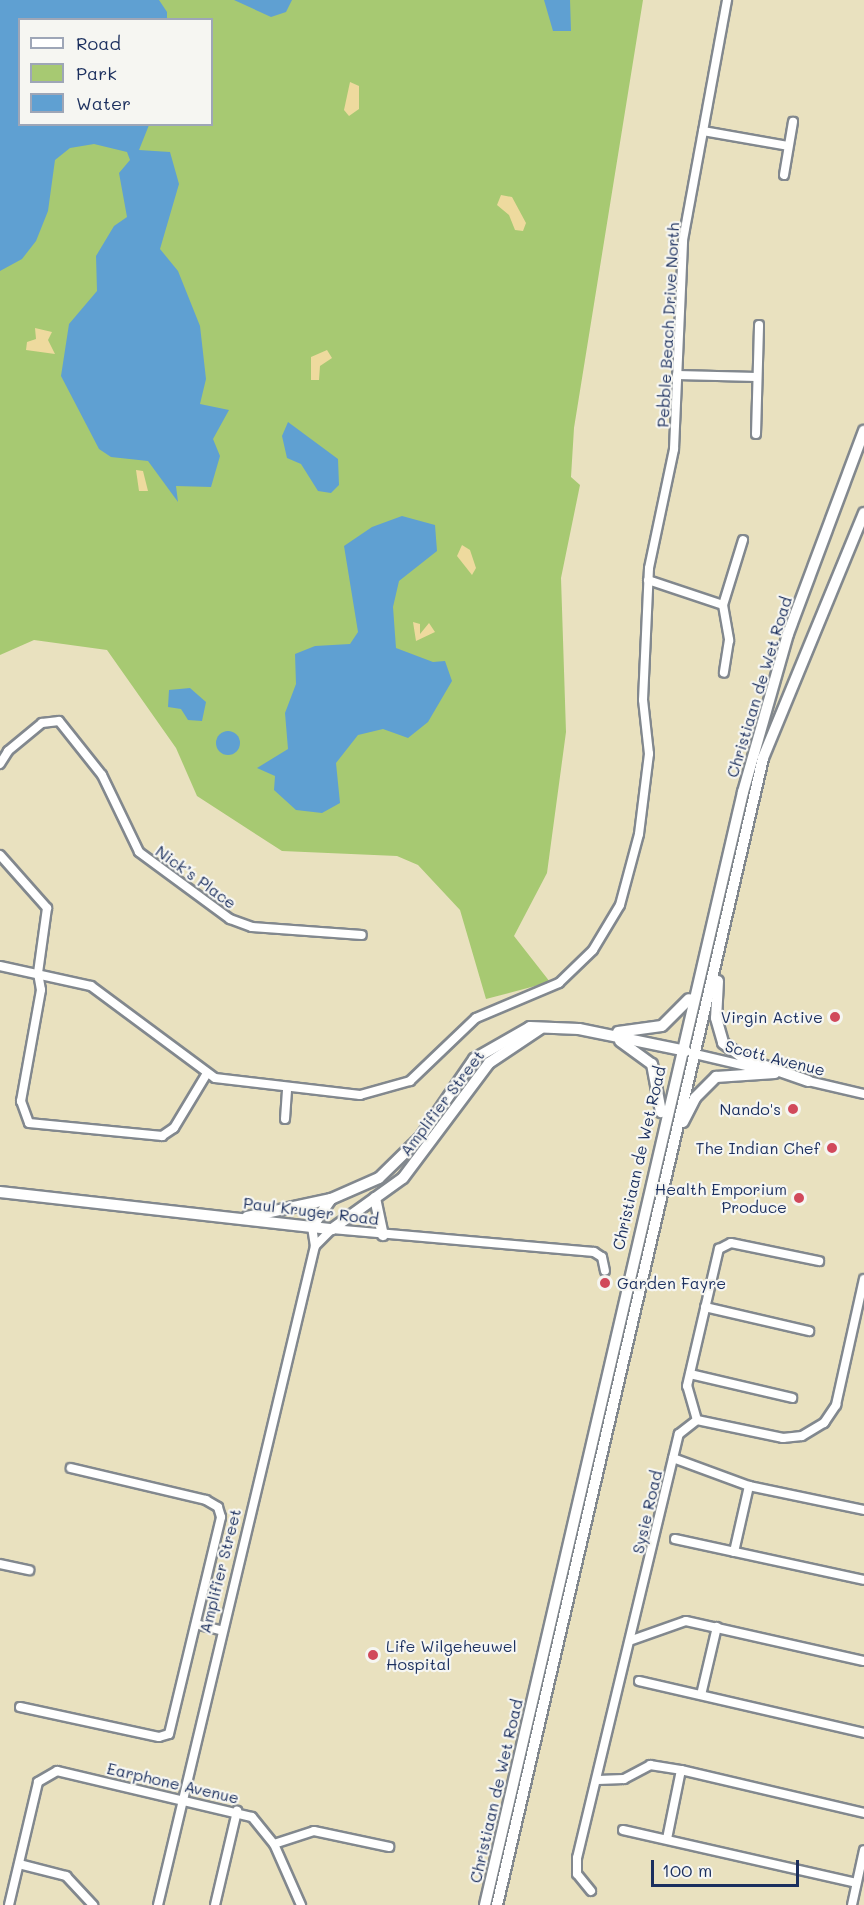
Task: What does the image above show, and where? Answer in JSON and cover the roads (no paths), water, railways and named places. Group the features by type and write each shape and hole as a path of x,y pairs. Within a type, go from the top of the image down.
{"main road":[{"name":"Christiaan de Wet Road","path":"485,1905 692,996 788,634 864,430"},
{"name":"Christiaan de Wet Road","path":"498,1905 771,733 864,513"},
{"path":"722,939 715,1007 719,1036 745,1059 808,1081"},
{"path":"579,1029 655,1029 692,996"},
{"name":"Amplifier Street","path":"332,1229 375,1198 417,1163 489,1063 540,1029"},
{"name":"Amplifier Street","path":"243,1218 331,1199 359,1189 397,1164 420,1138 458,1076 483,1051 514,1033 540,1029 579,1029 680,1050"},
{"path":"605,1033 652,1064 660,1086 659,1136"},
{"name":"Scott Avenue","path":"680,1050 695,1054"},
{"path":"675,1138 695,1098 710,1081 728,1074 776,1073"},
{"name":"Paul Kruger Road","path":"0,1192 332,1229"},
{"path":"375,1198 383,1235"},
{"path":"312,1227 331,1199"}],"street":[{"name":"Pebble Beach Drive North","path":"206,1075 287,1088 360,1095 395,1088 419,1076 476,1018 559,983 592,950 620,905 639,834 649,754 644,700 648,580 674,449 684,240 727,0"},
{"path":"784,175 793,122"},
{"path":"703,131 788,146"},
{"path":"756,434 759,326"},
{"path":"677,375 757,377"},
{"path":"724,673 729,640 723,605 743,540"},
{"path":"648,580 723,605"},
{"name":"Nick’s Place","path":"0,764 8,751 42,723 59,721 102,775 139,852 230,919 252,927 362,935"},
{"path":"0,855 47,908 38,973 42,990 21,1101 29,1123 162,1136 174,1128 206,1075 98,989 38,973 0,966"},
{"name":"Scott Avenue","path":"695,1054 864,1094"},
{"path":"285,1119 287,1088"},
{"name":"Amplifier Street","path":"158,1905 220,1630 315,1246 312,1227"},
{"name":"Paul Kruger Road","path":"332,1229 594,1252 602,1257 605,1271"},
{"name":"Amplifier Street","path":"315,1246 332,1229"},
{"path":"819,1261 724,1244 705,1307 687,1394 698,1420 783,1438 809,1434 824,1424 836,1405 864,1279"},
{"path":"705,1307 809,1331"},
{"path":"690,1374 792,1398"},
{"name":"Sysie Road","path":"591,1892 577,1867 673,1458 682,1429 698,1420"},
{"path":"673,1458 749,1486 864,1510"},
{"path":"20,1707 166,1737 196,1624 219,1507 70,1468"},
{"path":"734,1552 749,1486"},
{"path":"675,1539 864,1580"},
{"path":"0,1564 29,1570"},
{"path":"632,1640 678,1621 717,1626 864,1661"},
{"path":"196,1624 220,1630"},
{"path":"701,1695 717,1626"},
{"path":"639,1681 864,1733"},
{"path":"598,1780 624,1779 650,1765 681,1770 864,1813"},
{"path":"667,1839 681,1770"},
{"name":"Earphone Avenue","path":"19,1864 35,1792 42,1776 57,1771 237,1811 259,1822 274,1845 301,1905"},
{"path":"215,1905 237,1811"},
{"path":"623,1830 856,1883"},
{"path":"274,1845 314,1831 389,1847"},
{"path":"852,1905 864,1850"},
{"path":"9,1905 19,1864 66,1876 93,1905"}],"water":[{"path":"0,0 159,0 167,12 167,18 18,18 18,126 149,126 139,150 170,152 179,184 160,249 178,271 200,326 206,379 200,404 229,410 213,439 220,456 211,487 176,486 178,502 148,461 111,457 99,449 61,376 69,324 97,291 96,256 114,226 127,217 119,173 130,160 127,152 94,144 70,148 55,160 48,211 36,241 22,259 0,271"},
{"path":"234,0 292,0 286,12 271,17"},
{"path":"544,0 570,0 571,31 553,31"},
{"path":"288,422 338,459 339,485 331,493 318,491 301,464 287,458 282,436"},
{"path":"402,516 435,525 437,551 399,581 393,607 396,648 433,662 445,661 452,681 428,722 408,738 383,729 358,735 336,763 340,803 322,813 296,810 274,790 275,776 257,768 288,749 285,713 296,684 295,654 315,646 350,644 358,632 344,546 372,527"},
{"path":"190,688 206,702 202,721 188,720 181,709 168,707 169,690"},
{"path":"228,731 237,734 240,743 237,752 228,755 219,752 216,743 219,734"}],"place":[{"name":"Virgin Active","path":"835,1017"},
{"name":"Nando's","path":"793,1109"},
{"name":"The Indian Chef","path":"832,1148"},
{"name":"Health Emporium Produce","path":"799,1198"},
{"name":"Garden Fayre","path":"605,1283"},
{"name":"Life Wilgeheuwel Hospital","path":"373,1655"}]}
